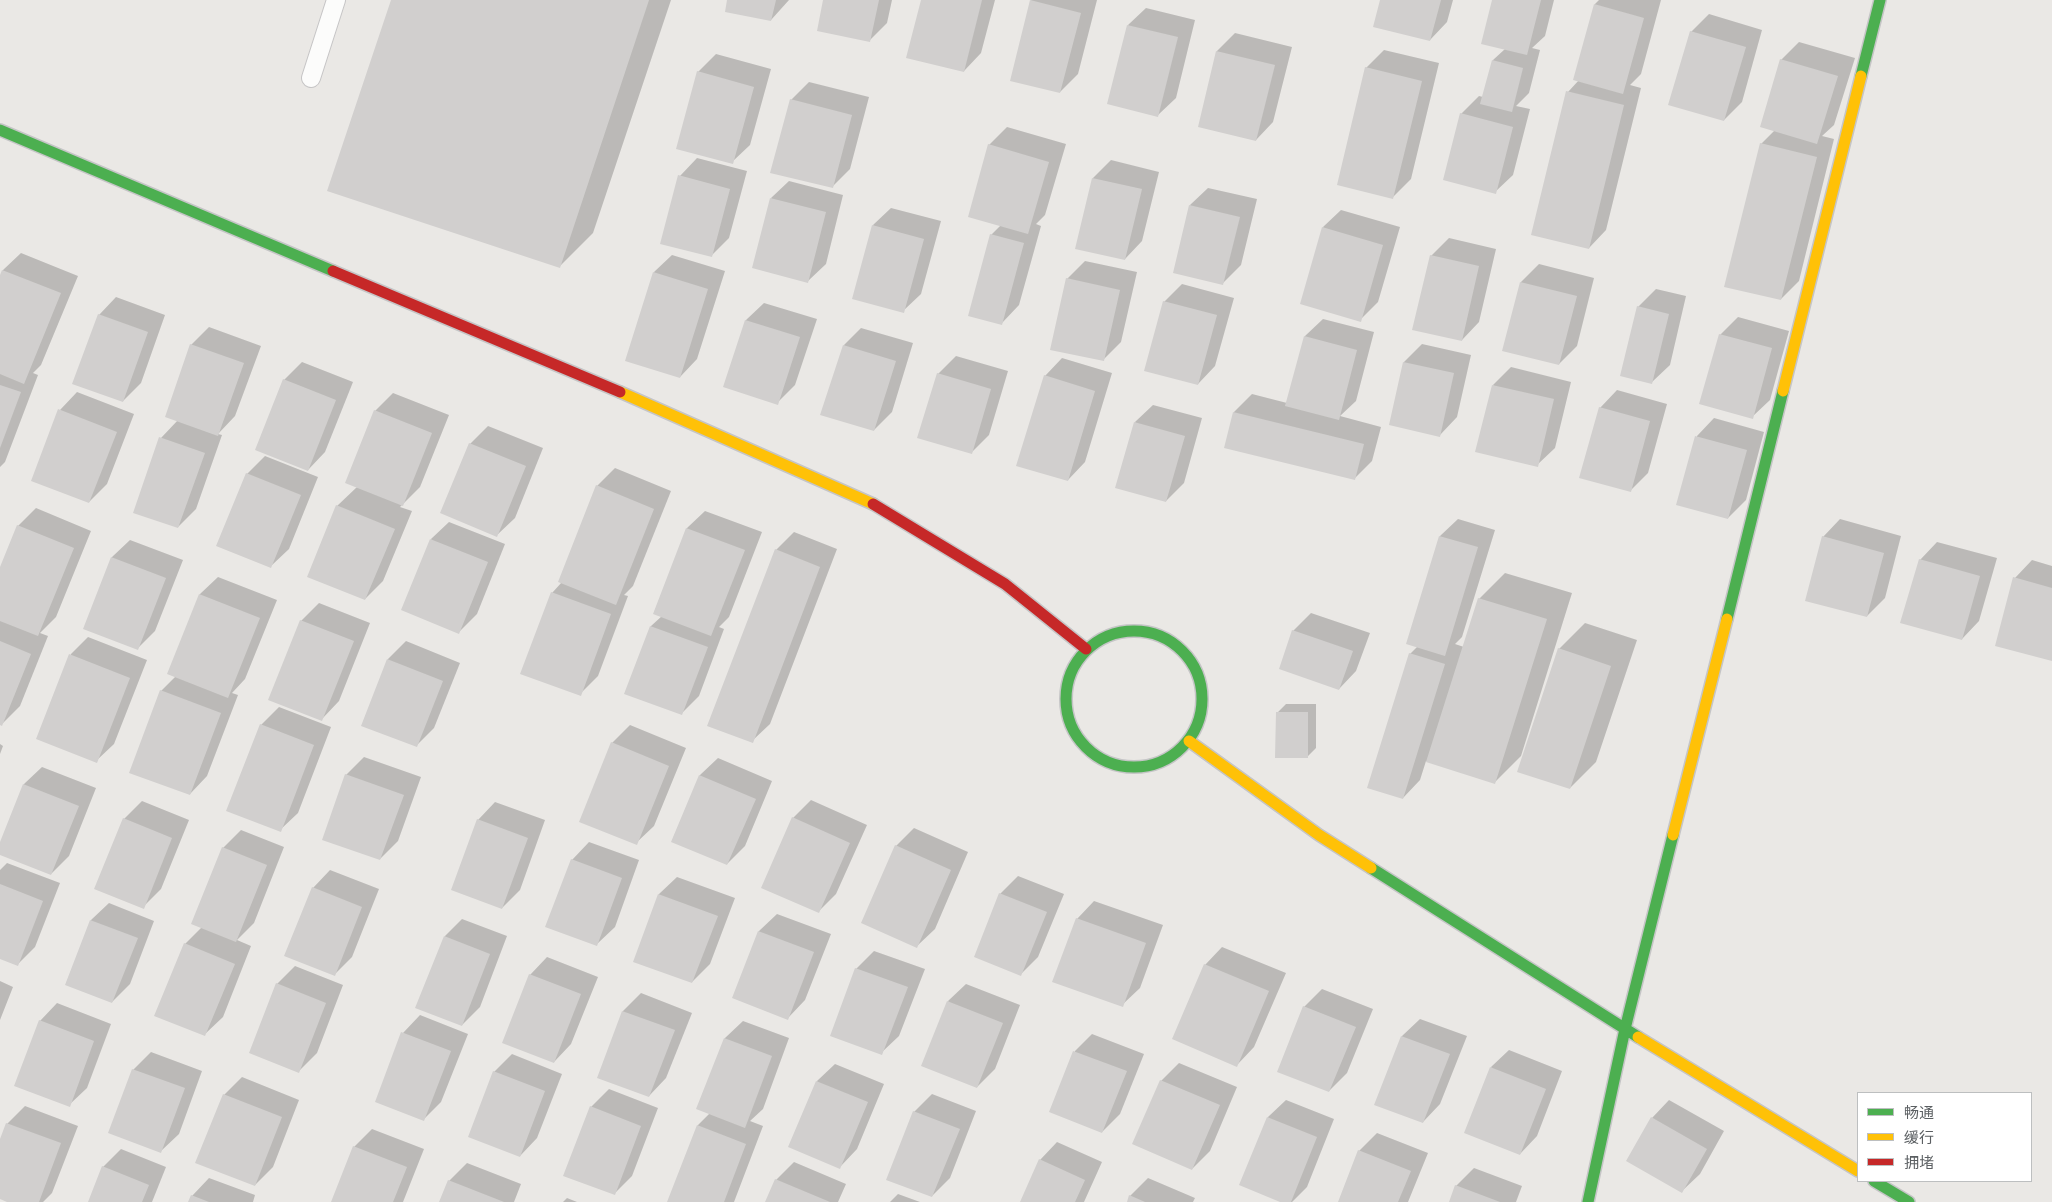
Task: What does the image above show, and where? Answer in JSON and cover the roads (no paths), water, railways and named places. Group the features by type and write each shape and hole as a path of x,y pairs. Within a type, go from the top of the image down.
{"street":[{"path":"1588,1202 1625,1029 1880,0"},
{"path":"0,130 689,421 886,510 1005,584 1086,649"},
{"path":"1130,630 1154,632 1176,644 1193,661 1202,684 1202,714 1189,741 1166,760 1138,768 1108,763 1084,746 1070,724 1065,698 1070,672 1086,649 1106,636 1130,630"},
{"path":"1189,741 1319,835 1625,1029 1857,1170"},
{"path":"1876,1182 1909,1202"}],"lane":[{"path":"310,78 336,0"}]}
